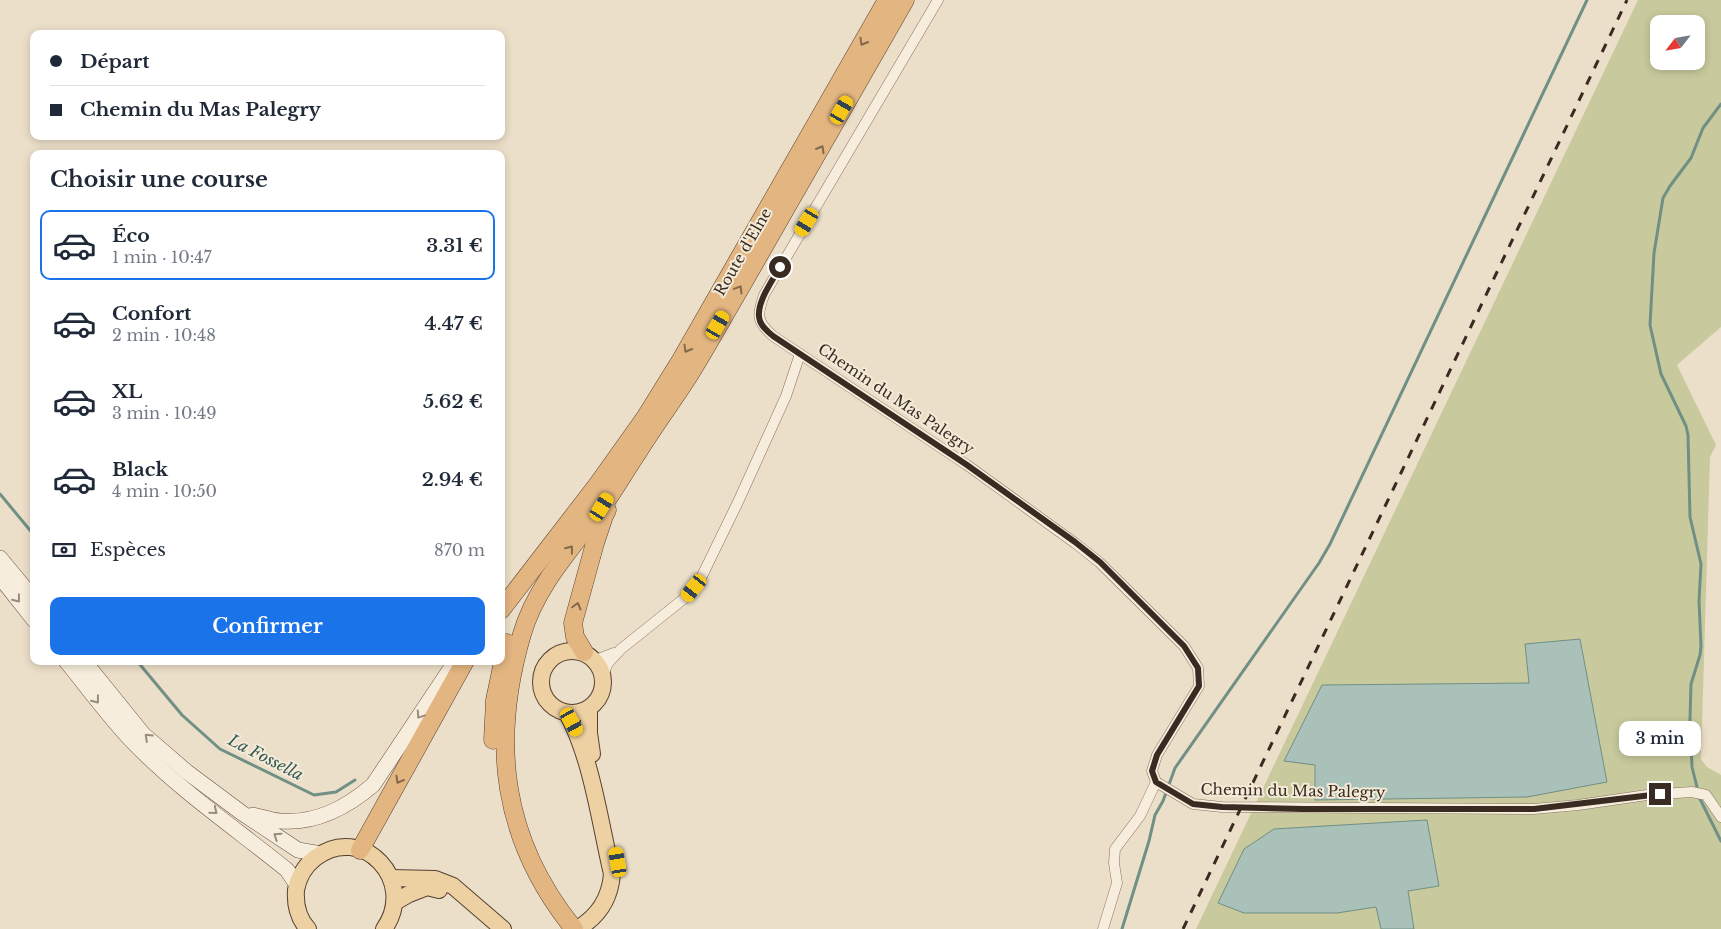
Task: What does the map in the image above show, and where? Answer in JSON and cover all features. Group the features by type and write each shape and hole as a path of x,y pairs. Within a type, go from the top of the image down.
{"highway":[{"name":"Route d'Elne","path":"570,520 645,418 681,360 887,0"},
{"name":"Route d'Elne","path":"688,376 788,206 905,0"},
{"path":"566,926 521,839 509,796 504,760 505,729 515,659 522,631 533,605 552,573 602,507 688,376"},
{"path":"590,656 575,637 573,624 604,516 678,399 688,376"},
{"path":"505,605 570,520"},
{"path":"505,656 509,638 525,597 570,520"},
{"path":"360,850 463,665"},
{"path":"503,665 495,700 492,737 500,802 511,841 528,880 566,926"}],"main road":[{"path":"0,558 30,594"},
{"path":"0,577 30,615"},
{"path":"577,650 590,656 600,666 603,675 603,687 598,699 589,709 578,713 567,713 555,709 542,692 541,674 549,660 563,651 577,650"},
{"path":"69,665 108,715 133,742 174,780 286,870 297,886"},
{"path":"87,665 143,734 187,772 298,850 321,854"},
{"path":"242,812 278,821 299,822 324,816 359,796 373,784 453,665"},
{"path":"589,709 589,733 594,760 615,845 621,878 616,899 609,912 592,929"},
{"path":"566,926 596,914 605,902 612,874 587,764 577,731 567,713"},
{"path":"305,927 298,912 297,886 306,868 321,854 338,848 360,850 379,860 391,878 395,890 395,902 388,926"},
{"path":"391,878 435,879 453,886 504,929"},
{"path":"395,902 426,887 444,892 488,929"}],"street":[{"path":"800,354 773,336 760,322 758,312 764,295 938,0"},
{"name":"Chemin du Mas Palegry","path":"603,675 608,663 621,649 686,597 701,578 786,396 800,354 967,465 1075,542 1100,562 1184,646 1198,668 1199,686 1157,755 1152,771 1158,783 1193,804 1222,807 1534,809 1647,795 1692,792 1706,795 1721,816"},
{"name":"Chemin du Mas Palegry","path":"590,656 621,649"},
{"path":"1103,929 1117,883 1114,863 1115,849 1140,816 1158,783"}],"green space":[{"path":"1638,0 1721,0 1721,327 1677,365 1716,445 1710,457 1701,759 1707,767 1721,775 1721,929 1196,929"}],"shaded area":[{"path":"1580,639 1607,782 1527,797 1315,800 1315,765 1284,761 1322,685 1529,683 1525,644"},
{"path":"1427,820 1439,886 1408,891 1414,929 1381,929 1376,907 1337,913 1244,913 1218,903 1244,849 1274,829"}],"waterway":[{"path":"1122,929 1155,815 1163,801 1175,768 1319,563 1330,544 1587,0"},
{"path":"1698,791 1692,767 1690,719 1691,684 1701,646 1699,601 1701,564 1690,517 1688,435 1686,426 1661,374 1650,325 1654,253 1663,198 1691,158 1703,128 1721,104"},
{"name":"La Fossella","path":"0,494 30,530"},
{"name":"La Fossella","path":"140,665 182,715 220,749 314,795 336,792 355,780"},
{"path":"1699,797 1721,841"}],"railway":[{"path":"1183,929 1627,0"}],"route":[{"path":"780,267 764,295 758,312 760,322 764,328 773,336 967,465 1075,542 1100,562 1184,646 1198,668 1199,686 1157,755 1152,771 1156,782 1161,785 1193,804 1222,807 1303,809 1534,809 1660,794"}]}
